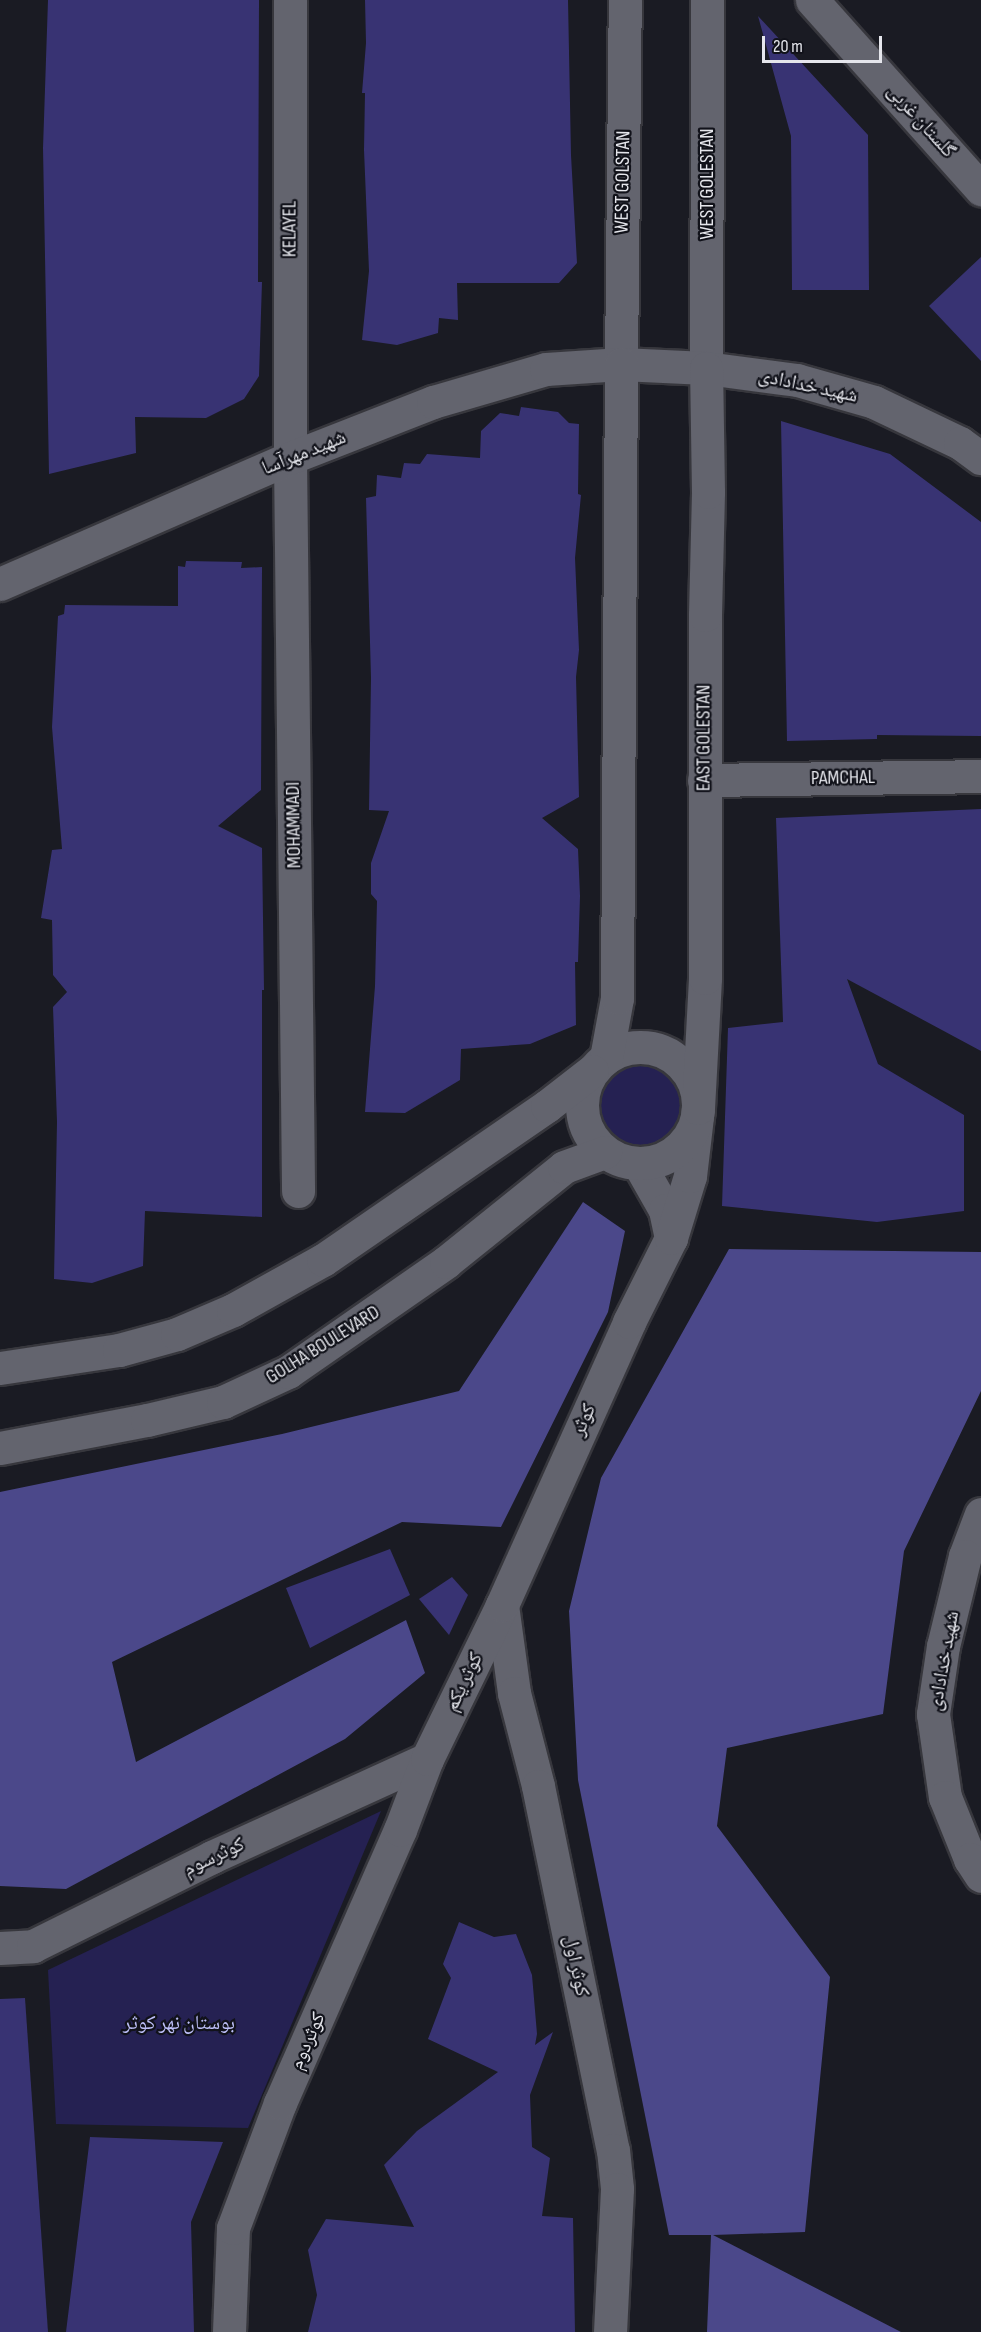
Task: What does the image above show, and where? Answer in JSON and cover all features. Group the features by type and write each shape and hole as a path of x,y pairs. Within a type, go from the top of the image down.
{"street":[{"name":"KELAYEL","path":"290,0 290,458"},
{"name":"WEST GOLSTAN","path":"621,364 625,0"},
{"name":"WEST GOLESTAN","path":"706,368 707,0"},
{"name":"گلستان غربی","path":"812,0 981,189"},
{"name":"شهید مهرآسا","path":"0,584 290,458 433,402 546,369 621,364"},
{"name":"شهید خدادادی","path":"621,364 706,368 797,380 874,402 960,443 981,458"},
{"path":"0,1368 119,1350 177,1334 233,1310 323,1260 547,1106 599,1064 622,1049 641,1047 660,1050 676,1059 688,1073 696,1090 698,1108 694,1126 685,1141 672,1154 656,1161 639,1164 621,1161 605,1152 592,1139 584,1122 582,1105 584,1087 599,1064 617,998 621,364"},
{"name":"EAST GOLESTAN","path":"698,1108 705,978 704,780 708,492 706,368"},
{"name":"MOHAMMADI","path":"290,458 298,1191"},
{"name":"PAMCHAL","path":"704,780 981,776"},
{"name":"کوثر","path":"502,1605 629,1322 671,1238 690,1176 698,1108"},
{"name":"GOLHA BOULEVARD","path":"0,1448 147,1420 223,1402 288,1372 446,1262 564,1167 605,1152"},
{"path":"639,1164 665,1210 671,1238"},
{"name":"شهید خدادادی","path":"981,1514 965,1556 943,1646 933,1714 945,1797 970,1859 981,1876"},
{"name":"کوثر یکم","path":"427,1759 502,1605"},
{"name":"کوثر اول","path":"502,1605 514,1693 550,1842 613,2150 617,2189 610,2332"},
{"name":"کوثرسوم","path":"0,1948 33,1946 212,1857 427,1759"},
{"name":"کوثردوم","path":"229,2332 233,2228 280,2103 400,1830 427,1759"}],"green space":[{"path":"639,1058 657,1062 673,1072 683,1088 687,1106 683,1124 673,1140 657,1150 639,1154 621,1150 605,1140 595,1124 591,1106 595,1088 605,1072 621,1062"},
{"name":"بوستان نهر کوثر","path":"381,1811 248,2128 56,2124 48,1970"}],"shaded area":[{"path":"583,1202 625,1231 608,1312 501,1527 402,1522 112,1662 136,1762 406,1620 425,1673 345,1739 66,1889 0,1886 0,1492 282,1434 459,1391"},
{"path":"729,1249 981,1252 981,1391 904,1551 883,1714 727,1748 717,1826 830,1977 805,2232 713,2235 901,2332 707,2332 711,2235 669,2235 578,1780 569,1611 601,1478"}],"building":[{"path":"48,0 259,0 258,282 262,282 259,376 244,399 206,418 135,417 136,453 49,474 43,148"},
{"path":"365,0 568,0 571,155 577,263 559,283 457,283 458,320 439,318 438,333 397,345 362,340 369,271 364,150 365,93 362,93 366,43"},
{"path":"758,16 868,135 869,290 792,290 791,136"},
{"path":"981,257 981,361 929,306"},
{"path":"521,407 558,412 569,423 579,424 578,494 581,495 575,558 579,650 576,677 579,797 542,818 578,849 580,896 578,962 575,962 576,1025 530,1044 461,1049 460,1080 405,1113 365,1112 375,986 377,901 371,894 371,863 389,811 369,810 371,678 366,498 376,496 377,475 401,478 404,463 420,464 427,454 480,458 481,431 500,413 519,416"},
{"path":"781,421 890,454 981,522 981,736 877,735 877,739 787,741"},
{"path":"186,561 242,562 241,568 262,567 261,790 218,826 262,848 264,990 262,990 262,1217 145,1211 143,1266 92,1283 54,1279 57,1122 53,1007 67,992 53,975 52,920 41,918 52,850 62,849 52,727 58,616 64,614 65,605 178,606 178,566 185,567"},
{"path":"981,809 981,1051 847,979 878,1064 964,1115 964,1211 877,1222 722,1206 728,1028 783,1022 776,818"},
{"path":"390,1549 410,1595 310,1648 286,1588"},
{"path":"452,1577 468,1595 449,1635 419,1599"},
{"path":"459,1922 494,1937 516,1934 532,1975 537,2034 535,2045 553,2032 530,2095 532,2147 550,2158 542,2216 573,2218 575,2332 308,2332 317,2295 308,2250 326,2219 414,2227 384,2165 417,2131 498,2072 428,2039 451,1978 443,1964"},
{"path":"25,1998 48,2332 0,2332 0,1999"},
{"path":"90,2137 223,2142 191,2222 194,2332 66,2332"}]}
